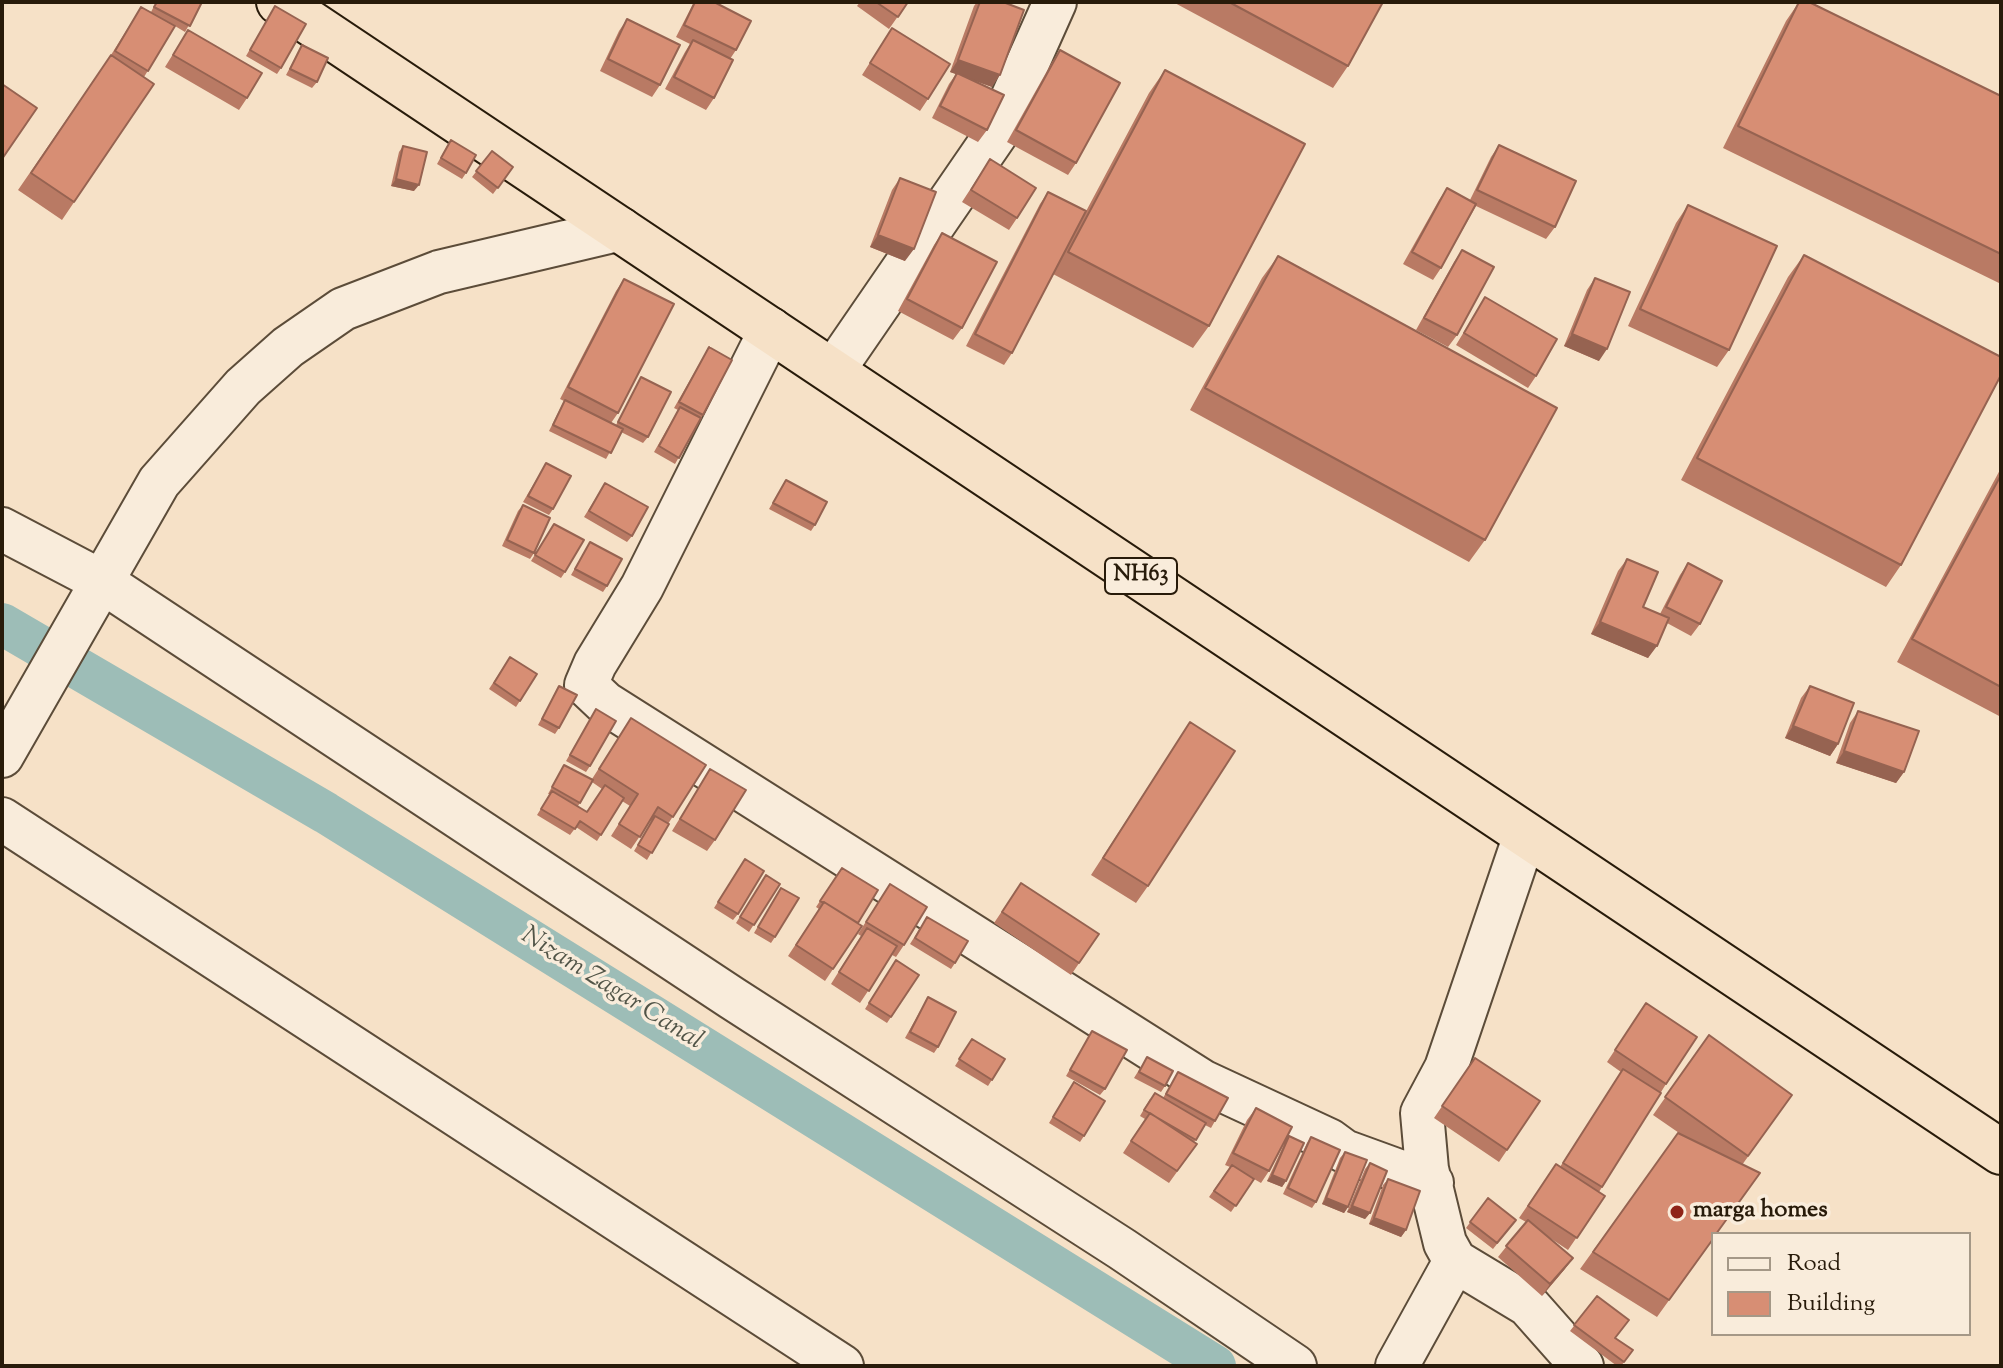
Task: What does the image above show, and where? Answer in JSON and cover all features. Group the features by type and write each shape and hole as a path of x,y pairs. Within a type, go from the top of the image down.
{"highway":[{"name":"NH63","path":"279,2 2001,1152"}],"street":[{"path":"833,371 996,134 1055,2"},
{"path":"2,756 159,482 243,387 288,347 343,309 439,272 621,229"},
{"path":"771,329 642,587 595,664 586,685 605,703 1178,1067 1344,1151 1432,1183"},
{"path":"2,529 98,586 1295,1366"},
{"path":"2,819 842,1366"},
{"path":"1525,835 1446,1068 1422,1113 1445,1243 1455,1261 1528,1305 1582,1366"},
{"path":"1397,1366 1455,1261"}],"building":[{"path":"157,2 202,2 190,26 154,7"},
{"path":"695,2 714,2 751,21 736,50 684,25"},
{"path":"876,2 908,2 898,17"},
{"path":"980,2 1003,2 1024,10 1000,75 958,60"},
{"path":"1229,2 1383,2 1348,66"},
{"path":"1799,2 1809,2 2001,96 2001,254 1738,126"},
{"path":"275,6 306,24 281,68 250,50"},
{"path":"141,7 175,26 148,71 115,51"},
{"path":"627,19 680,45 660,85 608,59"},
{"path":"892,28 950,64 928,99 870,63"},
{"path":"188,30 262,73 247,98 173,55"},
{"path":"693,40 733,60 714,98 674,77"},
{"path":"302,45 328,58 317,82 290,69"},
{"path":"1060,50 1120,83 1076,163 1016,130"},
{"path":"111,55 154,84 74,202 31,173"},
{"path":"1165,70 1305,144 1209,326 1068,252"},
{"path":"957,73 1004,95 987,130 940,106"},
{"path":"2,84 37,108 2,159"},
{"path":"451,140 476,155 466,173 441,158"},
{"path":"1499,145 1576,181 1555,227 1477,190"},
{"path":"403,146 427,152 419,185 396,179"},
{"path":"492,151 513,167 498,188 476,171"},
{"path":"990,159 1036,188 1017,218 971,190"},
{"path":"900,178 936,192 914,249 878,235"},
{"path":"1447,188 1476,204 1441,268 1412,252"},
{"path":"1048,192 1086,211 1012,353 975,334"},
{"path":"1688,205 1777,246 1729,350 1640,309"},
{"path":"942,233 997,262 962,328 907,299"},
{"path":"1462,250 1494,267 1457,335 1424,318"},
{"path":"1804,255 2001,357 2001,375 1901,565 1697,458"},
{"path":"1278,256 1557,408 1485,540 1205,388"},
{"path":"1595,278 1630,292 1607,349 1572,334"},
{"path":"624,279 674,304 618,413 568,387"},
{"path":"1485,297 1557,339 1536,376 1464,333"},
{"path":"709,347 732,360 703,415 679,402"},
{"path":"641,377 671,392 648,437 618,422"},
{"path":"565,400 623,429 611,453 553,425"},
{"path":"680,407 701,418 679,458 659,446"},
{"path":"546,463 571,476 553,509 528,496"},
{"path":"2001,475 2001,687 1912,639"},
{"path":"786,480 827,502 815,525 773,503"},
{"path":"605,483 648,507 632,536 589,511"},
{"path":"523,505 550,518 534,553 507,540"},
{"path":"554,524 584,540 565,572 535,555"},
{"path":"590,542 622,559 607,586 575,569"},
{"path":"1627,559 1658,572 1643,607 1669,618 1657,646 1600,622"},
{"path":"1688,563 1722,581 1700,624 1666,607"},
{"path":"510,657 537,674 520,701 494,683"},
{"path":"559,686 577,695 559,728 542,719"},
{"path":"1810,686 1854,703 1838,744 1793,726"},
{"path":"596,709 616,721 590,766 570,755"},
{"path":"1858,711 1919,731 1904,772 1844,751"},
{"path":"631,718 706,765 673,817 658,807 640,837 619,824 638,794 599,769"},
{"path":"1190,722 1235,751 1148,886 1103,858"},
{"path":"564,765 593,780 580,803 552,787"},
{"path":"710,769 746,790 715,840 680,819"},
{"path":"605,785 624,798 601,835 580,821 575,829 541,809 552,791 587,812"},
{"path":"655,816 669,824 652,853 638,845"},
{"path":"745,859 764,871 738,914 718,902"},
{"path":"842,868 878,890 858,923 820,901"},
{"path":"766,875 780,884 754,925 740,917"},
{"path":"1021,883 1099,934 1079,963 1002,912"},
{"path":"890,884 927,907 904,945 866,922"},
{"path":"781,888 799,898 775,937 758,927"},
{"path":"824,902 862,926 833,969 796,945"},
{"path":"927,917 968,941 955,963 915,938"},
{"path":"867,928 897,946 869,991 839,972"},
{"path":"896,960 919,975 891,1017 869,1003"},
{"path":"928,997 956,1012 938,1047 910,1032"},
{"path":"1646,1003 1697,1037 1666,1084 1615,1050"},
{"path":"1092,1031 1127,1050 1105,1089 1070,1070"},
{"path":"1709,1035 1792,1095 1748,1156 1665,1097"},
{"path":"972,1039 1005,1059 992,1080 959,1059"},
{"path":"1147,1057 1173,1071 1165,1086 1139,1072"},
{"path":"1475,1058 1540,1101 1507,1150 1442,1106"},
{"path":"1623,1069 1661,1093 1602,1187 1563,1163"},
{"path":"1178,1072 1228,1098 1215,1121 1166,1094"},
{"path":"1074,1082 1105,1101 1084,1136 1053,1117"},
{"path":"1155,1093 1206,1123 1196,1140 1144,1110"},
{"path":"1256,1108 1292,1127 1269,1171 1233,1153"},
{"path":"1150,1113 1197,1144 1177,1171 1131,1141"},
{"name":"marga homes","path":"1678,1133 1760,1173 1717,1232 1711,1232 1711,1242 1669,1300 1593,1252"},
{"path":"1289,1136 1304,1143 1286,1181 1272,1175"},
{"path":"1311,1137 1340,1150 1316,1202 1288,1188"},
{"path":"1345,1152 1367,1160 1348,1207 1326,1198"},
{"path":"1370,1163 1387,1171 1370,1213 1352,1206"},
{"path":"1556,1164 1605,1196 1577,1238 1528,1206"},
{"path":"1232,1165 1254,1179 1236,1206 1214,1191"},
{"path":"1388,1179 1420,1191 1406,1230 1374,1218"},
{"path":"1488,1198 1516,1220 1497,1243 1470,1222"},
{"path":"1528,1220 1573,1258 1550,1284 1506,1246"},
{"path":"1597,1296 1629,1320 1615,1338 1633,1350 1624,1362 1574,1325"}],"waterway":[{"name":"Nizam Zagar Canal","path":"2,624 326,813 1215,1366"}],"place":[{"name":"marga homes","path":"1677,1212"}]}
